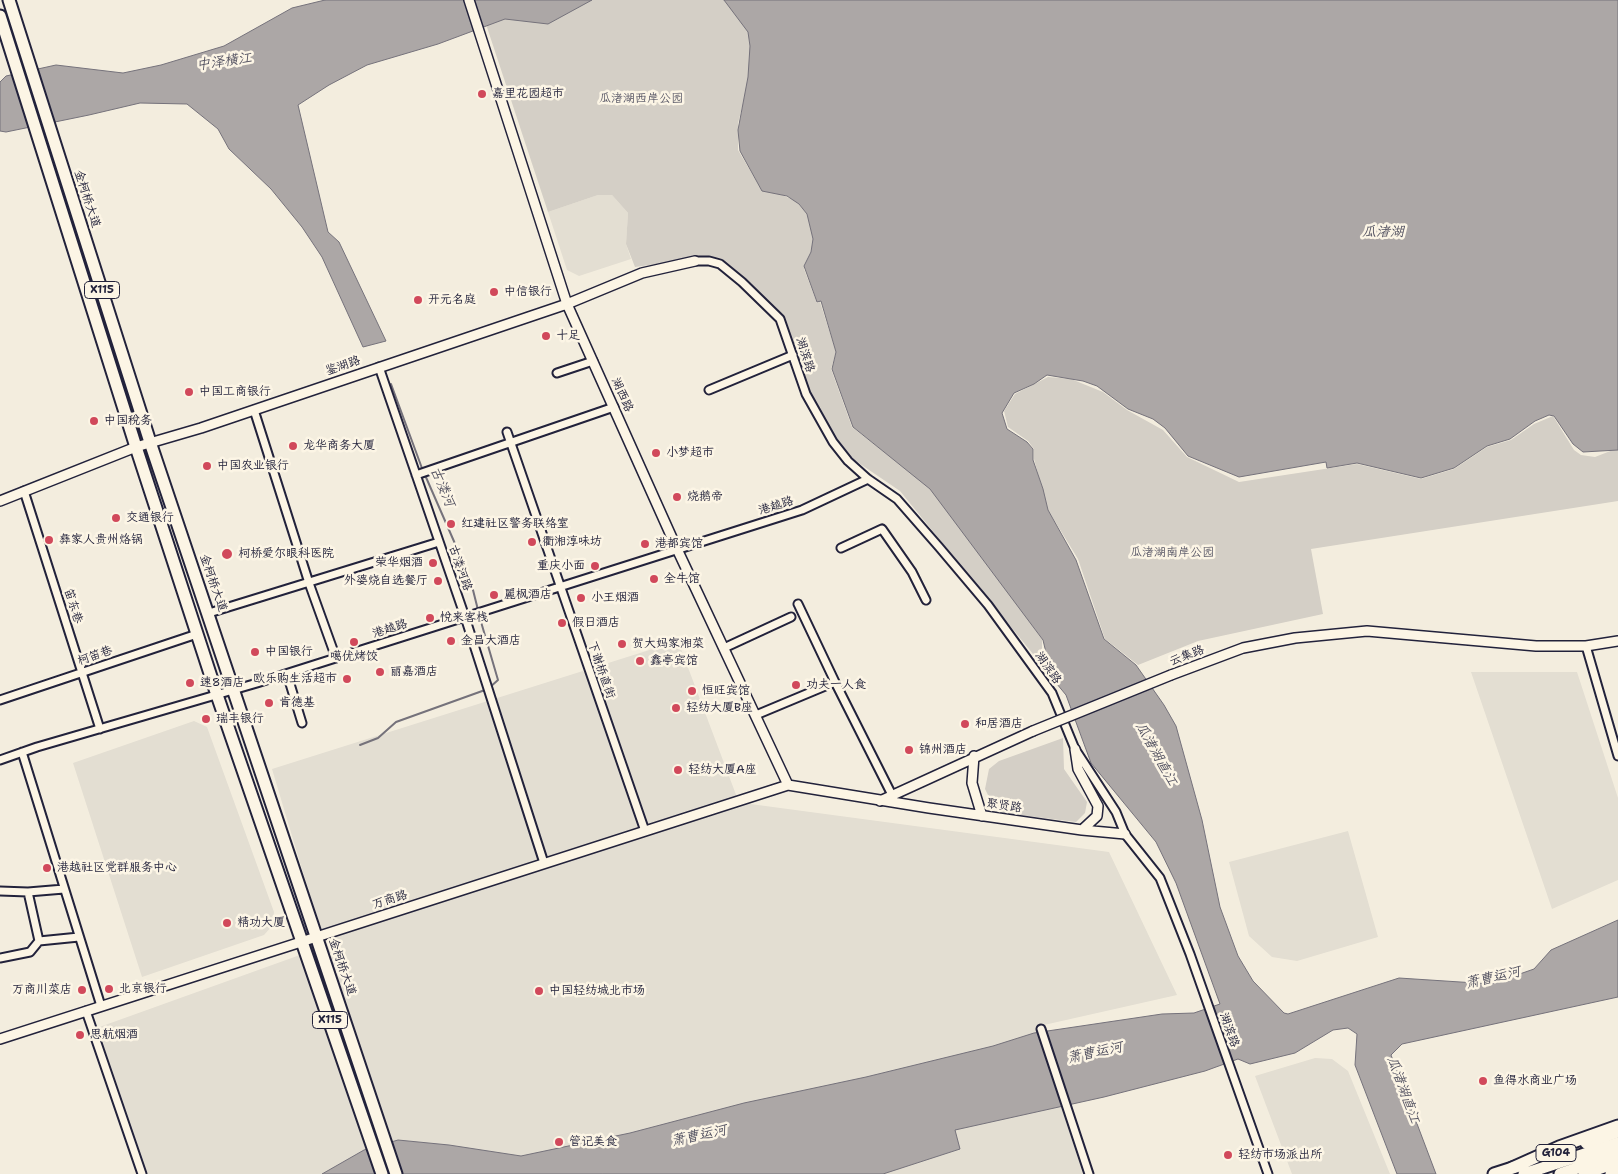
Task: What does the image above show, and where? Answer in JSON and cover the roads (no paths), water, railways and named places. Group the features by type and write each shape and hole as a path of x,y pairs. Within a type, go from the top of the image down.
{"main road":[{"name":"金柯桥大道","path":"9,0 150,442 235,690 396,1174"},
{"name":"X115","path":"0,16 136,447 217,695 382,1174"},
{"path":"1512,1168 1559,1147 1618,1126"},
{"name":"G104","path":"1494,1174 1618,1132"},
{"path":"1524,1174 1618,1143"},
{"path":"1560,1174 1618,1154"},
{"name":"G104","path":"1584,1174 1618,1162"},
{"path":"1611,1174 1618,1172"}],"street":[{"name":"湖西路","path":"469,0 567,304 677,549 788,785"},
{"name":"湖滨路","path":"695,261 709,260 720,264 742,282 780,319 806,394 833,442 848,461 868,479 896,499 988,605 1052,693 1074,749 1116,812 1125,834 1160,878 1235,1077 1268,1174"},
{"name":"鉴湖路","path":"0,500 150,442 254,410 567,304 642,273 695,261"},
{"path":"709,390 793,354"},
{"path":"557,373 593,361"},
{"name":"古溇河路","path":"379,367 421,473 439,542 544,863"},
{"path":"421,473 614,407"},
{"path":"254,410 309,583 336,658"},
{"name":"下谢桥直街","path":"507,432 559,587 645,831"},
{"name":"港越路","path":"0,760 287,674 802,510 868,479"},
{"name":"笛东巷","path":"24,491 100,729"},
{"path":"841,548 882,529 912,572 926,600"},
{"path":"208,613 439,542"},
{"path":"798,604 892,795"},
{"path":"724,648 791,617"},
{"name":"云集路","path":"880,801 974,756 1033,731 1243,648 1295,638 1367,631 1536,646 1586,646 1618,641"},
{"name":"柯笛巷","path":"0,700 197,634"},
{"path":"1586,646 1618,756"},
{"path":"287,674 302,723"},
{"path":"756,715 835,682"},
{"path":"1074,749 1078,769 1098,806 1098,816 1082,830"},
{"path":"22,752 101,1006"},
{"path":"974,756 972,783 982,816"},
{"path":"788,785 880,801"},
{"name":"万商路","path":"0,1039 788,785"},
{"name":"聚贤路","path":"880,801 1082,830 1125,834"},
{"path":"0,891 28,892 64,889"},
{"path":"28,892 39,941"},
{"path":"0,958 30,952 39,941 79,937"},
{"path":"86,1011 142,1174"},
{"path":"1041,1029 1089,1174"}],"water":[{"name":"中泽横江","path":"325,0 592,0 548,24 505,19 438,44 367,65 329,85 298,105 328,232 339,242 386,341 363,347 322,257 302,227 271,189 229,149 218,129 187,104 140,103 6,132 0,131 0,82 6,76 56,65 123,73 161,65 224,46 292,8"},
{"name":"瓜渚湖","path":"724,0 1618,0 1618,450 1583,452 1573,444 1554,416 1549,415 1535,421 1510,439 1487,446 1454,468 1421,478 1357,463 1327,468 1326,462 1239,477 1188,456 1165,428 1153,419 1128,409 1097,386 1083,381 1047,375 1034,384 1014,393 1002,413 1007,429 1027,442 1033,449 1033,460 1048,510 1076,560 1104,639 1136,665 1176,726 1202,820 1220,907 1238,956 1253,981 1284,1013 1288,1014 1399,978 1491,984 1534,969 1551,950 1618,920 1618,997 1402,1044 1391,1055 1436,1174 1397,1174 1355,1065 1357,1034 1348,1028 1333,1030 1295,1053 1250,1064 1238,1059 1205,1071 1104,1097 955,1130 960,1149 883,1174 322,1174 364,1150 398,1140 449,1145 521,1156 630,1133 744,1103 866,1077 993,1046 1034,1033 1162,1014 1194,1013 1220,1004 1176,883 1156,842 1091,763 1066,695 1052,678 1043,640 930,489 853,427 832,369 836,352 821,301 817,302 804,266 811,252 813,239 807,214 799,204 787,196 762,191 740,151 738,130 748,77 750,46 748,32"}],"waterway":[{"name":"古溇河","path":"391,384 423,471"},
{"name":"古溇河","path":"425,475 470,578 478,610"},
{"name":"古溇河","path":"479,615 498,680 489,688"},
{"name":"古溇河","path":"360,745 378,738 396,722 485,690"}],"place":[{"name":"嘉里花园超市","path":"482,94"},
{"name":"中信银行","path":"494,292"},
{"name":"开元名庭","path":"418,300"},
{"name":"十足","path":"546,336"},
{"name":"中国工商银行","path":"189,392"},
{"name":"中国税务","path":"94,421"},
{"name":"龙华商务大厦","path":"293,446"},
{"name":"小梦超市","path":"656,453"},
{"name":"中国农业银行","path":"207,466"},
{"name":"烧鹅帝","path":"677,497"},
{"name":"交通银行","path":"116,518"},
{"name":"红建社区警务联络室","path":"451,524"},
{"name":"彝家人贵州烙锅","path":"49,540"},
{"name":"衢湘淳味坊","path":"532,542"},
{"name":"港都宾馆","path":"645,544"},
{"name":"柯桥爱尔眼科医院","path":"227,554"},
{"name":"荣华烟酒","path":"433,563"},
{"name":"重庆小面","path":"595,566"},
{"name":"全牛馆","path":"654,579"},
{"name":"外婆烧自选餐厅","path":"438,581"},
{"name":"麗枫酒店","path":"494,595"},
{"name":"小王烟酒","path":"581,598"},
{"name":"悦来客栈","path":"430,618"},
{"name":"假日酒店","path":"562,623"},
{"name":"金昌大酒店","path":"451,641"},
{"name":"噶优烤饺","path":"354,642"},
{"name":"贺大妈家湘菜","path":"622,644"},
{"name":"中国银行","path":"255,652"},
{"name":"鑫亭宾馆","path":"640,661"},
{"name":"丽嘉酒店","path":"380,672"},
{"name":"欧乐购生活超市","path":"347,679"},
{"name":"速8酒店","path":"190,683"},
{"name":"功夫一人食","path":"796,685"},
{"name":"恒旺宾馆","path":"692,691"},
{"name":"肯德基","path":"269,703"},
{"name":"轻纺大厦B座","path":"676,708"},
{"name":"瑞丰银行","path":"206,719"},
{"name":"和居酒店","path":"965,724"},
{"name":"锦州酒店","path":"909,750"},
{"name":"轻纺大厦A座","path":"678,770"},
{"name":"港越社区党群服务中心","path":"47,868"},
{"name":"精功大厦","path":"227,923"},
{"name":"北京银行","path":"109,989"},
{"name":"万商川菜店","path":"82,990"},
{"name":"中国轻纺城北市场","path":"539,991"},
{"name":"思航烟酒","path":"80,1035"},
{"name":"鱼得水商业广场","path":"1483,1081"},
{"name":"管记美食","path":"559,1142"},
{"name":"轻纺市场派出所","path":"1228,1155"}],"park label":[{"name":"瓜渚湖西岸公园","path":"641,99"},
{"name":"瓜渚湖南岸公园","path":"1172,553"}],"water label":[{"name":"瓜渚湖直江","path":"1156,754"},
{"name":"萧曹运河","path":"1493,978"},
{"name":"萧曹运河","path":"1095,1053"},
{"name":"瓜渚湖直江","path":"1403,1090"},
{"name":"萧曹运河","path":"699,1136"}]}
